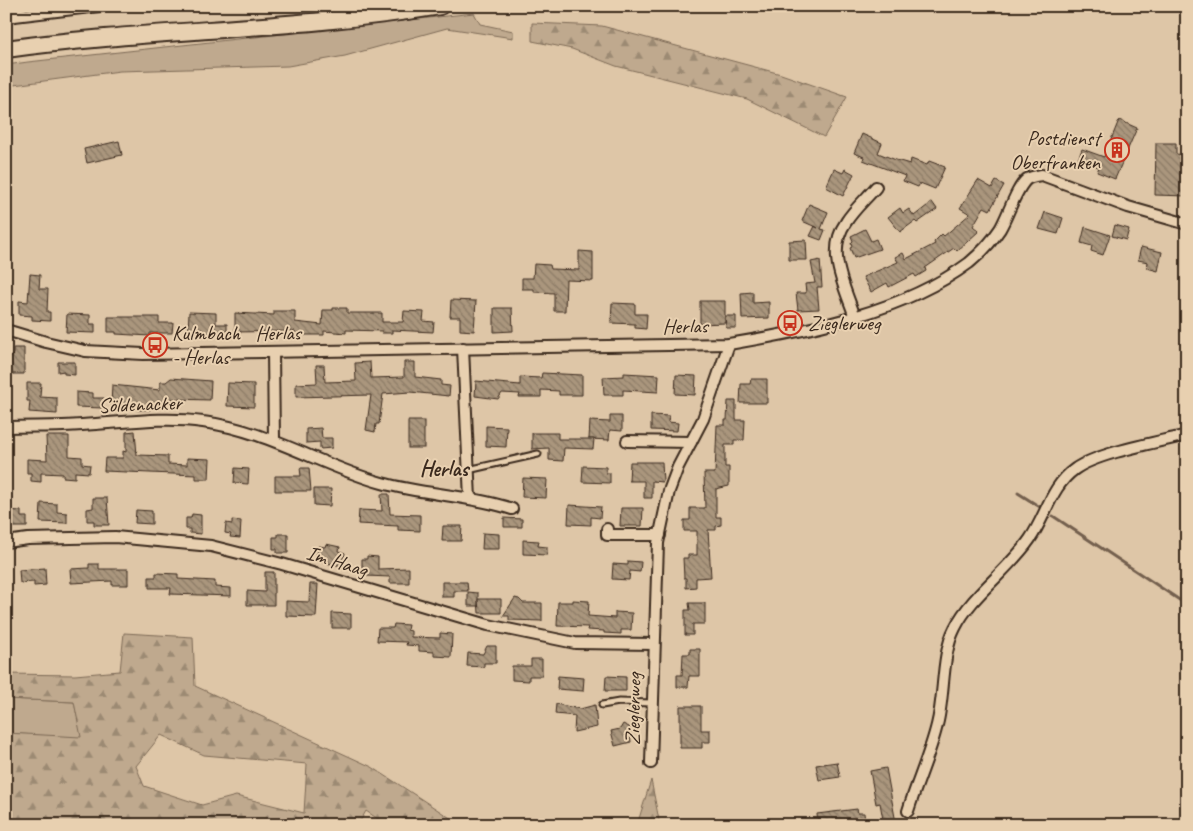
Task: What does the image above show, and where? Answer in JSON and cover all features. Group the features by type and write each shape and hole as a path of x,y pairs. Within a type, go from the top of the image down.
{"main road":[{"path":"6,49 167,33 287,25 440,6"}],"street":[{"path":"6,17 28,16 99,6"},
{"path":"6,8 28,16"},
{"name":"Herlas","path":"6,330 85,351 143,354 729,344 795,333 855,317 915,294 969,262 999,230 1020,188 1026,180 1034,176 1042,175 1128,208 1187,224"},
{"path":"855,317 837,263 836,242 846,221 876,187"},
{"name":"Zieglerweg","path":"651,763 654,644 660,535 669,491 703,419 729,344"},
{"path":"463,348 470,499"},
{"path":"273,352 274,440"},
{"name":"Söldenacker","path":"6,427 186,420 221,425 274,440 318,461 368,479 412,490 486,501 512,509"},
{"path":"908,811 937,726 948,647 954,630 964,612 1015,560 1032,537 1057,487 1074,469 1093,460 1187,435"},
{"path":"626,441 691,442"},
{"path":"607,530 607,535 660,535"},
{"name":"Im Haag","path":"6,542 28,538 115,537 211,546 282,564 488,625 575,643 654,644"}],"lane":[{"path":"468,470 538,454"},
{"path":"602,705 619,702 652,703"}],"green space":[{"path":"474,13 480,24 513,31 513,38 447,28 345,56 288,66 120,71 6,86 6,65"},
{"path":"532,23 602,26 781,74 847,97 824,137 747,99 616,66 572,49 532,41"},
{"path":"124,633 193,637 195,686 372,767 461,825 387,825 366,811 358,825 6,825 6,733 81,737 74,702 6,699 6,674 75,675 120,671","holes":["161,735 204,755 307,764 304,813 236,796 202,805 144,786 136,766"]},
{"path":"6,699 74,702 82,738 6,733"},
{"path":"651,780 660,825 637,825"}],"building":[{"name":"Postdienst Oberfranken","path":"1119,120 1137,128 1115,179 1097,172 1099,167 1078,160 1082,149 1104,157"},
{"path":"862,134 882,143 878,153 910,164 911,159 927,165 929,161 945,167 935,189 920,183 918,187 903,181 905,176 863,160 864,157 854,153"},
{"path":"119,141 122,155 87,163 84,149"},
{"path":"1156,143 1176,143 1176,154 1187,155 1187,196 1155,195"},
{"path":"834,169 843,173 845,169 854,174 843,196 826,187"},
{"path":"978,180 992,188 996,181 1004,185 990,210 984,207 973,226 979,231 957,251 954,248 925,268 926,271 916,277 914,274 889,287 887,283 871,292 863,277 898,262 895,257 903,253 906,259 935,244 934,242 942,234 944,236 970,214 960,208"},
{"path":"932,202 937,209 900,232 888,217 900,208 903,213 909,209 914,216"},
{"path":"809,204 828,212 821,229 825,230 821,240 810,236 815,227 802,221"},
{"path":"1045,212 1063,218 1058,234 1039,229"},
{"path":"1115,225 1129,229 1126,240 1112,236"},
{"path":"1085,227 1110,235 1103,255 1091,251 1092,246 1081,243"},
{"path":"865,229 871,241 876,239 880,249 854,258 850,248 853,241 851,236"},
{"path":"806,240 807,260 789,260 789,241"},
{"path":"1141,247 1162,252 1158,271 1147,268 1148,262 1138,260"},
{"path":"579,251 593,252 593,281 566,280 565,311 554,311 554,293 522,289 522,278 533,278 534,264 550,265 551,269 579,270"},
{"path":"820,260 822,287 817,287 819,309 798,310 796,293 806,293 805,284 815,283 811,262"},
{"path":"30,274 40,275 39,289 48,289 47,312 50,312 50,321 32,320 32,316 19,315 19,301 28,302"},
{"path":"753,292 753,303 769,302 769,318 742,319 741,293"},
{"path":"451,300 476,301 474,331 460,330 460,317 450,317"},
{"path":"700,301 725,301 725,323 700,324"},
{"path":"612,303 635,304 635,314 647,314 646,329 635,328 635,324 611,323"},
{"path":"333,308 347,308 347,313 382,313 382,322 403,322 404,311 424,312 423,321 434,322 433,332 392,330 392,333 382,333 382,331 346,330 346,333 324,331 324,335 295,335 295,331 235,332 235,313 274,315 274,311 295,311 295,322 322,325 323,310 333,310"},
{"path":"494,308 512,308 513,331 494,332"},
{"path":"189,312 216,313 216,324 227,324 227,334 188,333"},
{"path":"67,314 90,315 90,324 95,324 95,333 66,332"},
{"path":"725,316 736,316 736,328 726,328"},
{"path":"108,317 159,317 159,323 173,323 172,333 150,333 150,336 108,332"},
{"path":"13,348 24,348 24,374 9,374 9,370 6,370 6,356 13,356"},
{"path":"58,362 75,362 75,375 64,374 64,371 58,372"},
{"path":"370,362 371,378 404,377 404,362 415,362 415,377 441,380 441,385 450,386 449,396 410,392 383,394 379,424 376,424 375,432 366,430 371,395 296,397 296,384 317,383 316,365 324,365 325,382 356,381 355,363"},
{"path":"542,373 582,375 582,395 559,395 559,391 541,390 541,397 519,397 520,394 502,393 498,399 475,396 476,381 520,385 520,377 541,378"},
{"path":"624,373 659,375 658,392 623,390 623,395 604,395 603,377 624,376"},
{"path":"676,375 696,376 695,395 675,394"},
{"path":"171,378 211,381 210,400 171,399 172,402 150,405 150,410 137,410 137,406 111,405 112,385 160,390 160,382 166,382"},
{"path":"751,379 767,379 767,403 740,403 741,384 750,384"},
{"path":"27,383 41,383 40,397 57,398 57,414 29,412 30,401 27,401"},
{"path":"228,383 254,384 254,407 227,406"},
{"path":"76,392 93,393 93,398 104,398 103,408 76,407"},
{"path":"728,401 736,401 736,420 745,420 744,440 734,440 734,445 725,445 725,467 729,467 729,486 716,489 716,517 721,517 721,525 716,526 716,530 708,530 711,577 696,578 696,587 686,588 683,558 688,558 688,555 697,555 697,531 684,531 684,520 690,520 690,508 705,508 704,473 715,473 717,425 725,425"},
{"path":"651,415 669,416 668,422 678,423 677,431 651,430"},
{"path":"610,416 622,416 622,431 610,430 609,440 589,439 590,421 610,422"},
{"path":"408,421 424,421 424,448 408,448"},
{"path":"486,426 507,427 506,447 486,446"},
{"path":"321,428 322,438 332,438 332,448 320,449 320,442 306,443 306,429"},
{"path":"135,431 137,455 168,456 168,464 187,465 187,458 210,459 209,479 196,479 196,475 104,471 105,458 123,458 123,451 126,452 126,432"},
{"path":"532,433 558,433 558,439 594,439 593,449 564,448 563,461 549,460 549,448 532,449"},
{"path":"46,436 69,436 69,456 82,457 82,464 90,465 89,473 75,472 75,478 63,477 63,474 41,473 41,482 31,481 31,473 27,473 27,459 47,460"},
{"path":"630,462 662,462 663,482 652,481 652,498 644,498 644,481 629,481"},
{"path":"583,466 606,467 606,473 610,473 610,483 582,482"},
{"path":"235,468 249,469 248,484 234,483"},
{"path":"300,468 309,468 311,491 275,491 275,476 301,476"},
{"path":"523,478 547,479 546,498 522,497"},
{"path":"314,489 331,489 330,506 314,505"},
{"path":"381,494 389,494 390,514 420,515 420,531 398,530 398,526 358,524 359,510 382,511"},
{"path":"93,498 107,498 109,525 94,525 94,521 87,521 87,509 93,508"},
{"path":"41,503 57,504 57,512 67,513 67,523 40,522"},
{"path":"569,505 601,507 600,518 591,517 591,525 568,524"},
{"path":"621,508 643,508 642,526 620,526"},
{"path":"6,510 21,511 21,517 27,517 27,527 6,527"},
{"path":"136,510 152,511 152,524 135,523"},
{"path":"192,514 201,515 201,534 190,533 190,529 186,529 186,518 191,518"},
{"path":"504,518 522,519 522,527 504,527"},
{"path":"232,520 241,521 240,538 230,537 231,534 225,533 226,523 232,524"},
{"path":"443,526 462,526 461,541 442,541"},
{"path":"483,533 499,534 499,549 482,549"},
{"path":"278,534 288,534 288,553 277,553 277,549 273,549 273,537 278,537"},
{"path":"523,540 539,541 538,546 547,547 547,555 523,554"},
{"path":"326,544 340,547 339,551 345,553 342,566 320,562 321,558 316,557 318,546 325,547"},
{"path":"367,556 378,557 378,569 409,568 409,583 390,583 390,577 366,576 366,572 362,572 362,559 367,559"},
{"path":"628,561 641,562 640,572 630,571 629,580 612,579 613,564 628,565"},
{"path":"89,564 99,564 99,569 128,569 128,585 112,585 112,581 71,583 70,569 89,568"},
{"path":"45,568 46,585 34,586 34,582 20,583 19,570"},
{"path":"265,572 274,572 274,605 247,605 247,591 265,592"},
{"path":"156,573 178,574 178,579 215,581 215,587 231,588 231,596 170,594 171,588 149,588 149,577 156,577"},
{"path":"442,582 467,582 468,591 454,591 454,597 442,597"},
{"path":"310,584 318,584 316,617 286,616 286,601 309,602"},
{"path":"468,592 478,593 478,606 468,606"},
{"path":"515,598 523,603 542,603 542,621 509,620 509,616 503,616"},
{"path":"478,599 501,599 501,613 479,613"},
{"path":"573,600 589,601 588,616 615,618 615,612 632,613 631,630 621,630 621,634 587,630 588,627 557,626 558,602 573,602"},
{"path":"689,603 705,603 705,624 693,624 693,635 685,635 685,610 690,610"},
{"path":"332,613 351,614 351,628 332,628"},
{"path":"394,624 408,625 407,630 411,631 411,637 440,638 440,633 452,634 451,657 434,656 434,652 419,651 419,646 406,645 407,642 377,641 378,628 393,628"},
{"path":"487,646 496,646 496,663 484,663 484,667 467,666 468,653 483,654"},
{"path":"690,649 700,649 700,676 689,676 688,687 677,687 677,675 682,675 683,654 690,654"},
{"path":"531,659 542,659 542,676 529,676 529,681 512,680 512,666 531,666"},
{"path":"558,676 584,678 583,691 557,689"},
{"path":"606,676 626,677 626,691 605,691"},
{"path":"556,704 580,709 595,705 597,727 574,732 575,716 555,714"},
{"path":"680,706 701,706 701,730 710,730 710,742 702,742 702,748 680,748"},
{"path":"623,724 633,729 630,734 631,742 615,746 611,731 620,729"},
{"path":"837,762 840,777 819,780 816,765"},
{"path":"886,768 896,823 884,825 880,803 876,804 870,771"},
{"path":"857,809 858,813 864,813 865,823 818,825 817,814"}],"waterway":[{"path":"1018,493 1040,507"},
{"path":"1053,516 1187,605"}],"place":[{"name":"Postdienst Oberfranken","path":"1117,150"},
{"name":"Zieglerweg","path":"790,323"},
{"name":"Kulmbach - Herlas","path":"155,345"}],"district":[{"name":"Herlas","path":"444,468"}]}
